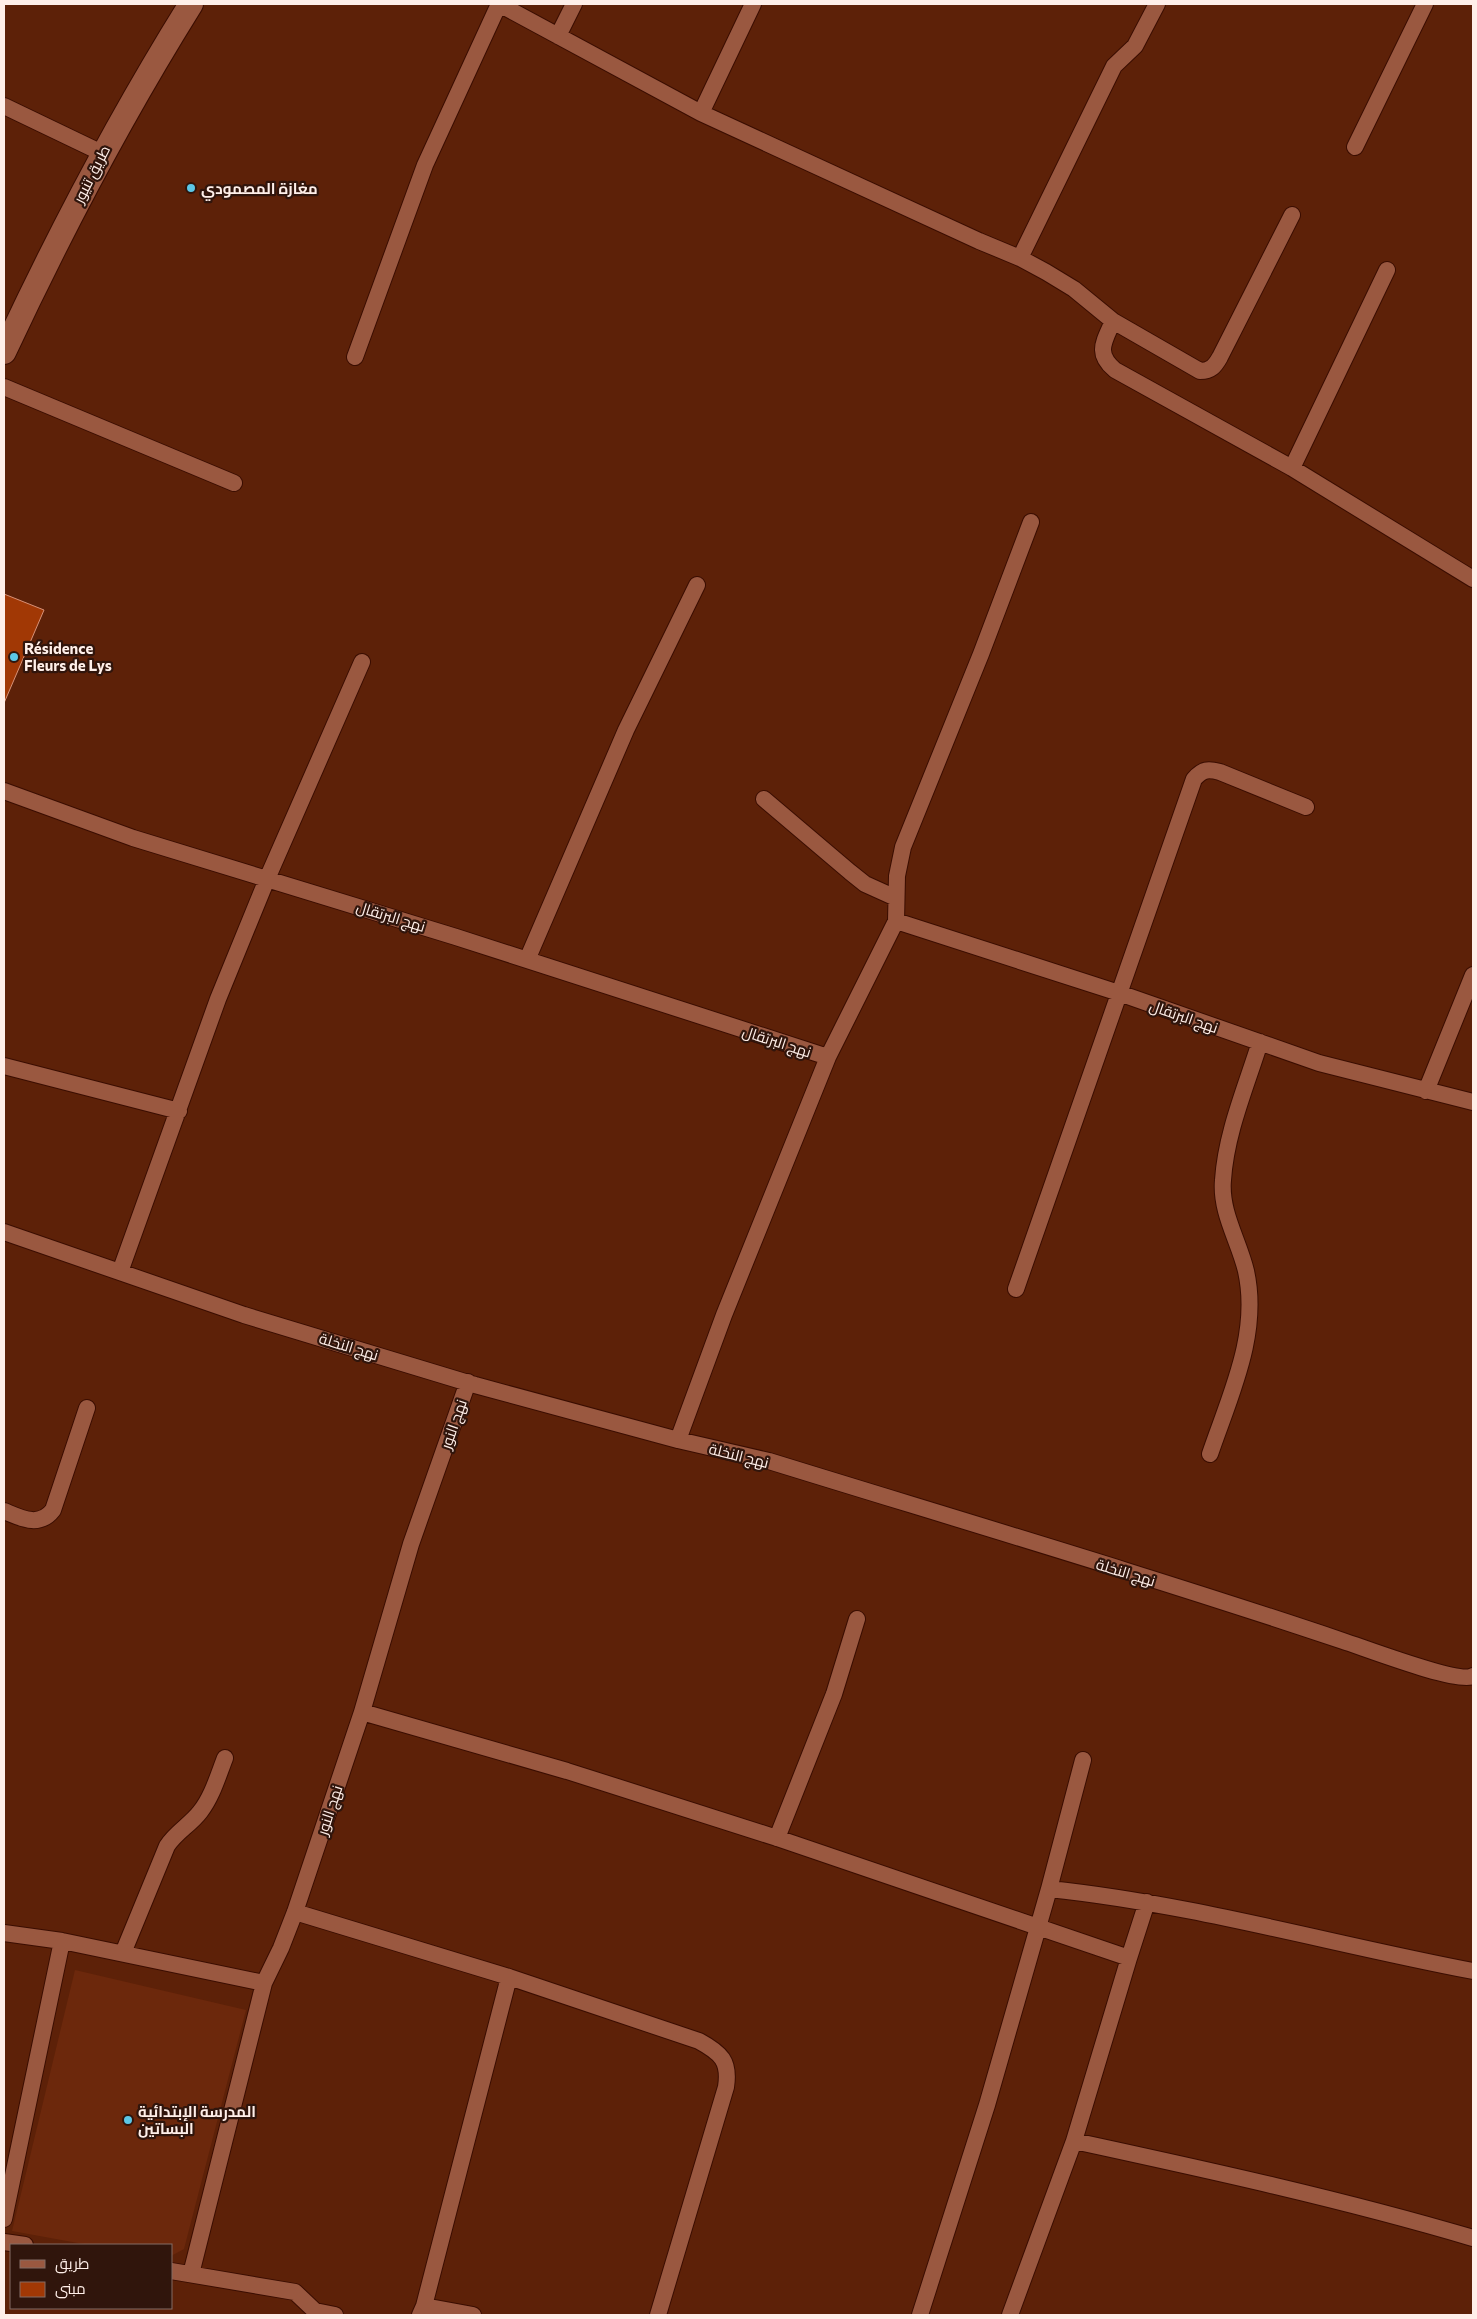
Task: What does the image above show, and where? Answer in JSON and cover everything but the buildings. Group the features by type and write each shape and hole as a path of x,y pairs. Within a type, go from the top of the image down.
{"main road":[{"name":"طريق تنيور","path":"4,352 102,152 143,80 191,4"}],"street":[{"path":"355,357 425,165 499,4 701,113 1020,258 1074,289 1113,322 1200,371 1207,371 1215,366 1220,358 1292,215"},
{"path":"558,36 574,4"},
{"path":"701,113 753,4"},
{"path":"1020,258 1114,66 1135,46 1157,4"},
{"path":"1355,147 1425,4"},
{"path":"4,106 102,152"},
{"path":"1292,468 1387,270"},
{"path":"1113,322 1102,352 1107,363 1115,370 1292,468 1473,579"},
{"path":"4,387 234,483"},
{"path":"896,921 897,876 903,847 981,654 1031,522"},
{"path":"528,960 626,730 698,584"},
{"path":"120,1272 218,999 267,879 362,662"},
{"path":"1016,1289 1194,780 1200,772 1208,769 1220,772 1306,807"},
{"name":"نهج البرتقال","path":"4,791 133,838 528,960 828,1057 896,921 1119,993 1319,1063 1473,1102"},
{"path":"764,799 866,884 896,898"},
{"path":"1426,1091 1473,975"},
{"path":"1210,1454 1245,1353 1250,1324 1246,1273 1225,1210 1222,1182 1226,1149 1260,1042"},
{"path":"678,1440 724,1315 828,1057"},
{"path":"4,1066 179,1111"},
{"name":"نهج النخلة","path":"4,1232 244,1315 468,1382 678,1440 769,1461 1298,1626 1441,1673 1463,1678 1473,1676"},
{"name":"نهج النور","path":"191,2274 264,1982 281,1948 295,1912 362,1712 411,1544 468,1382"},
{"path":"4,1511 26,1520 40,1521 48,1517 87,1408"},
{"path":"777,1838 834,1694 857,1620"},
{"path":"362,1712 567,1771 777,1838 887,1878 1039,1926 1129,1958"},
{"path":"124,1953 167,1846 174,1836 191,1823 200,1812 225,1758"},
{"path":"920,2315 987,2105 1039,1926 1083,1760"},
{"path":"1049,1889 1147,1902 1473,1971"},
{"path":"1010,2315 1074,2142 1147,1902"},
{"path":"295,1912 509,1977 699,2041 719,2054 725,2063 728,2074 726,2088 658,2315"},
{"path":"4,1933 62,1941 264,1982"},
{"path":"4,2219 62,1941"},
{"path":"472,2315 422,2310 509,1977"},
{"path":"1074,2142 1226,2174 1378,2210 1473,2238"},
{"path":"4,2242 18,2244"},
{"path":"172,2271 295,2292 315,2311 335,2315"}],"shaded area":[{"name":"المدرسة الإبتدائية البساتين","path":"75,1970 246,2010 184,2249 172,2255 172,2244 84,2244 12,2231"}],"place":[{"name":"مغازة المصمودي","path":"191,188"},
{"name":"Résidence Fleurs de Lys","path":"14,657"},
{"name":"المدرسة الإبتدائية البساتين","path":"128,2120"}]}
